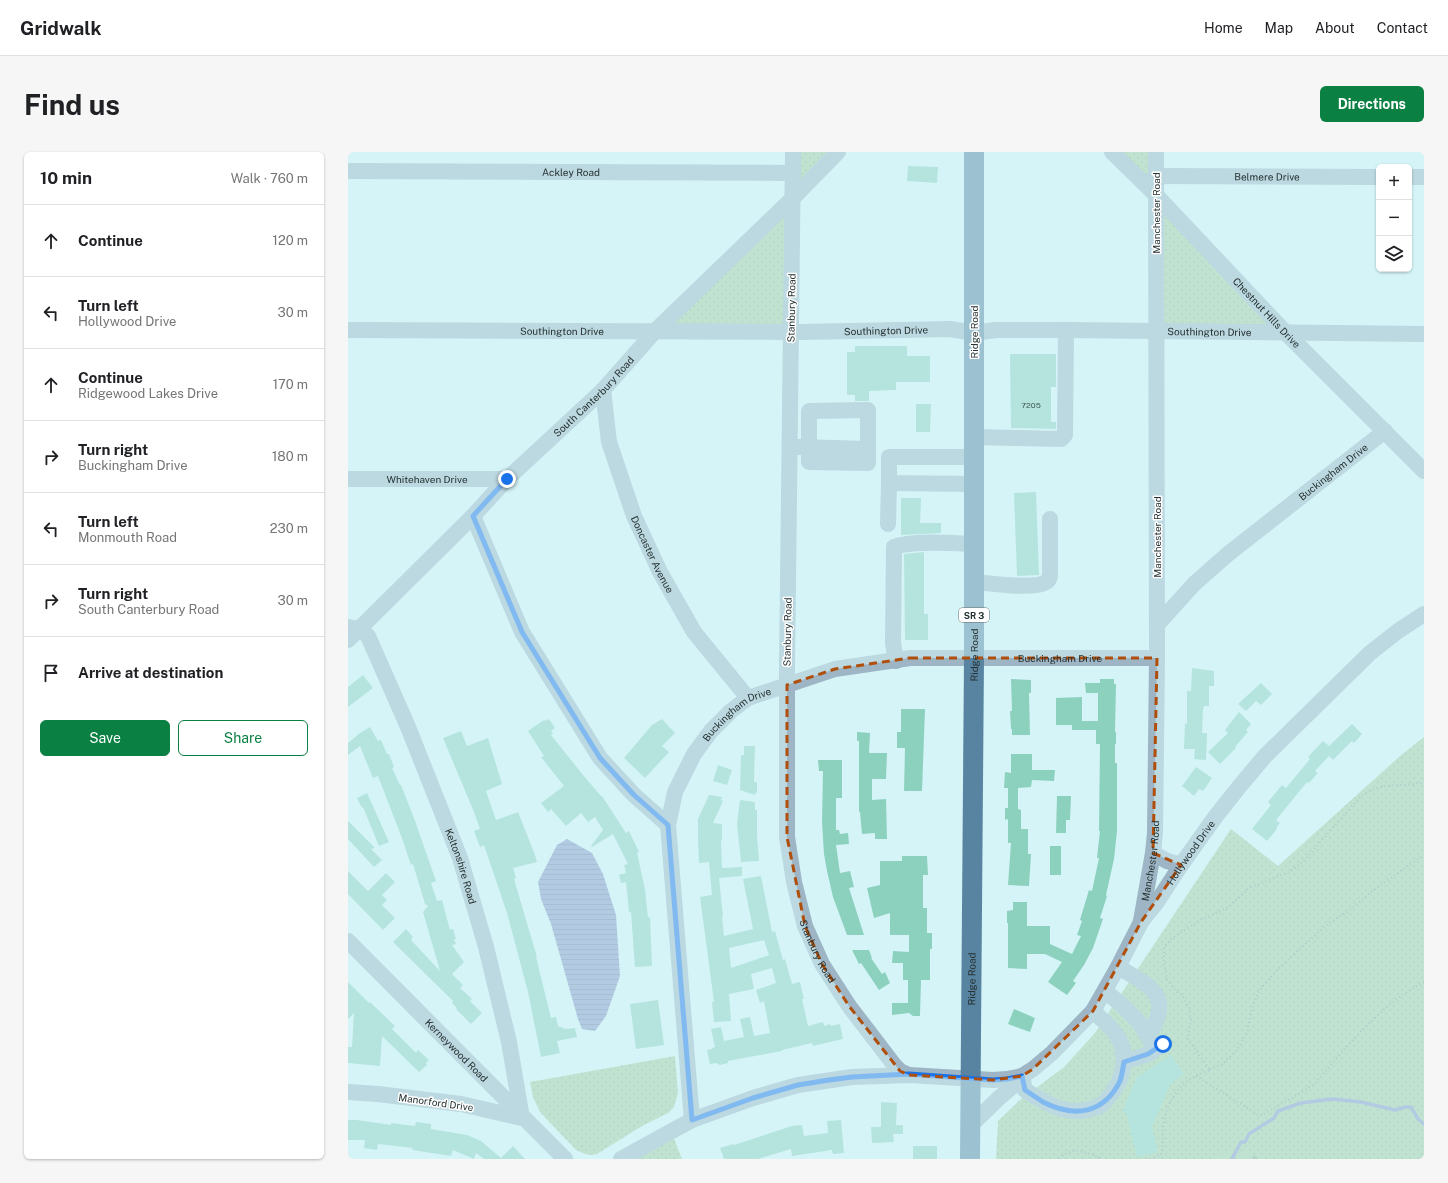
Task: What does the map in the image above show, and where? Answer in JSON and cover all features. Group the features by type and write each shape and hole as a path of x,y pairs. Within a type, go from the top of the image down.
{"main road":[{"name":"Ridge Road","path":"970,1159 974,658 974,152"}],"street":[{"name":"Stanbury Road","path":"793,152 790,332 787,837 794,882 805,926 822,964 849,1006 895,1066 909,1074"},
{"name":"South Canterbury Road","path":"348,640 353,628 473,516 507,479 603,390 656,330 793,198 838,152"},
{"name":"Chestnut Hills Drive","path":"1112,152 1156,194 1286,333 1424,471"},
{"name":"Manchester Road","path":"1141,922 1155,833 1157,658 1156,152"},
{"name":"Ackley Road","path":"348,171 793,173"},
{"name":"Belmere Drive","path":"1156,176 1376,177"},
{"path":"1412,177 1424,177"},
{"name":"Southington Drive","path":"348,330 656,330 790,332 950,329 974,333 996,330 1157,330 1424,334"},
{"path":"974,437 1061,439 1065,435 1066,330"},
{"name":"Doncaster Avenue","path":"603,390 609,442 634,516 660,572 694,632 748,698"},
{"path":"868,456 868,410 809,411 809,462 868,456 974,457"},
{"name":"Buckingham Drive","path":"1157,625 1194,584 1228,554 1385,431"},
{"path":"789,448 809,447"},
{"path":"888,524 889,457"},
{"name":"Whitehaven Drive","path":"348,479 507,479"},
{"path":"889,483 974,484"},
{"path":"473,516 522,632 600,758 634,795 668,825"},
{"path":"974,582 1020,585 1032,585 1046,582 1049,579 1050,574 1050,519"},
{"path":"896,661 893,643 894,547 902,544 974,544"},
{"name":"Hollywood Drive","path":"621,1159 692,1120 753,1098 798,1085 852,1077 909,1074 993,1080 1022,1076 1033,1069 1052,1053 1093,1011 1141,922 1157,902 1216,816 1265,756 1370,653 1398,631 1424,614"},
{"name":"Keltonshire Road","path":"353,628 368,636 408,728 460,858 490,962 509,1042 522,1118"},
{"name":"Buckingham Drive","path":"692,1120 668,825 675,792 694,754 711,731 731,711 748,698 835,670 910,658 1157,658"},
{"path":"1153,853 1168,861 1181,865"},
{"name":"Kerneywood Road","path":"348,941 479,1072 522,1118 565,1159"},
{"path":"1118,967 1150,987 1156,993 1160,1005 1153,1028 1155,1043 1148,1054 1124,1062"},
{"path":"1105,991 1139,1022 1155,1043"},
{"path":"1022,1076 1025,1090 1044,1102 1062,1109 1076,1111 1099,1107 1111,1096 1120,1080 1124,1062 1121,1042 1114,1030 1093,1011"},
{"path":"970,1126 1022,1076"},
{"name":"Manorford Drive","path":"348,1092 462,1104 522,1118"}],"path":[{"path":"1210,1070 1187,1038 1191,1021 1190,1008 1183,997 1176,991 1168,980 1164,962 1164,947 1171,939 1200,920 1231,905 1249,888 1291,871 1303,862 1360,797 1370,790 1382,787 1413,785 1424,782"},
{"path":"1150,1159 1160,1156 1164,1150 1163,1129 1166,1111 1176,1093 1186,1082 1222,1064 1237,1050 1246,1033 1252,1008 1260,991 1276,971 1330,922 1346,913 1372,891 1424,855"},
{"path":"1196,1076 1260,1116 1304,1091 1315,1083 1386,1008 1410,989 1424,982"},
{"path":"1059,1159 1064,1154 1072,1150 1103,1159"}],"highlighted area":[{"path":"910,658 1157,658 1153,853 1181,865 1141,922 1093,1011 1033,1069 1022,1076 993,1080 909,1075 900,1071 849,1006 822,964 805,926 787,837 787,685 835,669"}],"green space":[{"path":"793,152 838,152 793,198"},
{"path":"1112,152 1156,152 1156,194 1286,333 1157,330 1155,194"},
{"path":"793,198 790,331 656,330"},
{"path":"1424,737 1424,1159 996,1159 998,1121 1020,1100 1064,1067 1095,1033 1231,829 1278,866 1400,756"},
{"path":"675,1056 678,1093 674,1107 668,1113 642,1126 597,1154 585,1154 576,1150 540,1112 533,1097 530,1082"},
{"path":"673,1136 682,1159 632,1159"},
{"path":"1246,1152 1263,1159 1214,1159 1218,1154"}],"water":[{"path":"567,839 592,853 603,874 616,915 620,976 606,1016 595,1031 582,1029 578,1019 551,924 541,899 538,882 557,845"}],"building":[{"path":"908,166 938,167 937,183 907,181"},
{"path":"855,346 907,346 907,356 930,356 930,382 896,382 896,390 869,391 869,401 855,401 855,395 847,395 847,352 855,352"},
{"path":"1010,354 1056,354 1056,387 1051,387 1051,422 1056,422 1056,429 1011,428"},
{"path":"916,404 931,404 930,432 916,432"},
{"path":"1036,492 1039,575 1017,576 1014,493"},
{"path":"901,498 921,498 920,523 941,523 941,533 901,535"},
{"path":"924,552 924,614 928,614 928,640 905,640 904,554"},
{"path":"1192,668 1214,671 1214,686 1209,686 1209,706 1204,706 1203,710 1202,733 1207,733 1206,760 1194,759 1195,749 1184,749 1185,723 1187,724 1187,691 1191,691"},
{"path":"363,675 373,688 348,707 348,687"},
{"path":"1011,679 1031,680 1031,693 1029,693 1030,735 1012,735 1010,711 1012,711"},
{"path":"1100,679 1114,679 1114,684 1116,684 1115,763 1117,763 1117,831 1114,859 1107,896 1100,918 1103,919 1093,948 1073,981 1076,983 1067,995 1048,982 1062,962 1045,954 1027,954 1027,969 1008,968 1007,911 1013,910 1013,902 1027,902 1027,926 1050,926 1050,944 1072,954 1081,936 1077,935 1082,921 1080,920 1089,890 1092,891 1099,858 1097,858 1100,831 1100,744 1096,744 1096,730 1072,730 1072,725 1056,725 1056,698 1082,697 1082,721 1098,721 1098,693 1086,693 1085,683 1100,683"},
{"path":"1261,683 1272,694 1261,705 1256,701 1246,711 1238,704"},
{"path":"901,709 925,709 922,791 904,791 905,748 897,748 897,732 901,732"},
{"path":"1239,712 1251,724 1246,730 1248,732 1235,747 1236,748 1220,764 1208,752 1228,733 1225,730"},
{"path":"549,719 555,728 551,731 553,733 551,735 602,796 626,833 629,831 639,852 637,853 645,889 648,918 650,917 652,966 635,967 631,912 629,912 626,882 621,883 619,875 626,873 624,865 628,864 613,834 592,847 591,846 603,830 595,817 588,822 581,813 566,826 551,809 548,812 541,803 564,786 541,757 544,756 528,731 544,720"},
{"path":"662,719 675,733 662,746 669,752 645,778 624,758 652,725"},
{"path":"1352,724 1362,734 1354,743 1352,741 1333,760 1329,756 1315,771 1318,773 1309,783 1307,782 1276,820 1280,823 1267,841 1252,829 1271,805 1268,802 1282,785 1286,788 1310,759 1308,757 1323,741 1329,746"},
{"path":"370,727 378,741 381,740 387,754 389,754 394,767 392,768 401,785 414,818 436,881 431,883 437,901 442,900 450,930 453,929 456,944 452,945 464,962 452,974 463,985 460,988 472,999 470,1001 482,1013 471,1024 456,1009 457,1008 452,1003 453,1001 393,942 406,929 413,937 411,940 440,971 423,912 428,906 425,904 413,864 411,865 378,776 373,778 360,746 348,755 348,743"},
{"path":"461,731 467,746 488,738 502,784 486,791 496,820 518,812 535,855 537,862 513,868 516,878 514,879 537,957 551,1018 556,1017 558,1026 566,1029 575,1028 577,1037 557,1041 560,1053 541,1057 528,992 507,913 484,845 480,847 474,831 480,829 474,812 443,738"},
{"path":"857,732 870,733 869,753 887,753 886,779 872,779 872,800 886,799 887,839 875,839 875,833 862,834 859,812 859,741 857,741"},
{"path":"744,746 755,746 754,782 757,782 757,793 755,793 755,795 740,790 741,755 744,755"},
{"path":"1011,754 1032,754 1032,770 1055,770 1054,781 1032,780 1031,787 1018,788 1018,809 1021,810 1021,829 1028,829 1028,854 1031,854 1029,886 1008,885 1011,843 1008,843 1008,819 1005,820 1005,808 1008,808 1008,788 1004,788 1005,772 1011,773"},
{"path":"818,760 842,760 842,798 836,798 836,830 839,830 840,834 848,833 849,844 836,845 840,873 850,871 854,887 849,888 864,935 847,935 833,897 824,854 822,822 823,771 819,771"},
{"path":"718,765 732,770 727,785 713,781"},
{"path":"1196,767 1212,778 1203,791 1199,789 1194,796 1182,786"},
{"path":"367,793 389,842 379,846 363,807 362,808 357,798"},
{"path":"709,795 722,797 721,800 723,801 713,823 722,824 722,868 742,867 742,876 719,878 724,936 753,929 743,879 761,876 772,932 775,931 783,960 785,959 792,984 800,982 808,1026 823,1022 824,1026 830,1024 831,1026 840,1024 843,1039 813,1046 812,1043 782,1051 728,1061 728,1063 720,1065 716,1063 710,1064 707,1050 715,1047 711,1029 721,1027 724,1041 744,1037 740,1019 750,1017 754,1036 770,1033 764,1001 760,1003 756,990 776,983 772,968 751,974 754,989 729,994 731,1021 714,1022 712,1002 714,1002 700,897 712,895 709,862 699,863 698,819","holes":["764,940 769,955 731,968 729,948"]},
{"path":"1057,796 1071,796 1070,820 1066,820 1066,833 1056,833"},
{"path":"740,800 755,802 755,810 757,810 759,861 741,862 737,824"},
{"path":"348,821 375,848 371,849 382,860 374,867 348,839"},
{"path":"1050,846 1061,846 1061,875 1050,875"},
{"path":"902,856 927,856 928,875 923,875 923,908 927,908 927,933 932,933 932,949 930,949 930,980 921,980 920,1016 913,1016 909,1013 892,1015 892,1003 908,1003 908,980 903,980 903,963 892,963 893,951 909,952 909,935 890,935 890,913 874,918 867,888 880,885 880,861 902,861"},
{"path":"348,871 368,891 386,873 395,882 382,895 387,900 382,905 395,918 383,930 348,894"},
{"path":"852,950 869,950 871,958 882,974 885,972 890,983 879,990 861,963 859,964"},
{"path":"348,982 395,1026 392,1029 416,1053 418,1050 429,1060 426,1063 427,1065 419,1072 382,1036 380,1066 348,1063 348,1047 352,1047 354,1013 348,1019"},
{"path":"658,1000 664,1045 636,1049 630,1004"},
{"path":"1014,1009 1035,1018 1030,1032 1008,1024"},
{"path":"1171,1055 1184,1074 1170,1084 1152,1127 1158,1152 1137,1157 1126,1113 1123,1111 1137,1076"},
{"path":"881,1102 897,1103 896,1125 903,1125 903,1134 893,1134 894,1142 872,1143 871,1127 881,1127"},
{"path":"348,1120 391,1125 391,1123 415,1126 416,1122 431,1124 431,1129 467,1135 481,1141 501,1158 513,1146 525,1159 484,1159 476,1153 474,1159 453,1150 451,1156 412,1150 413,1148 378,1144 377,1150 364,1148 365,1140 348,1140"},
{"path":"841,1120 844,1153 833,1154 832,1150 792,1156 791,1149 758,1159 724,1159 720,1148 734,1145 792,1126 802,1125 804,1136 828,1133 827,1121"},
{"path":"913,1146 937,1146 937,1159 913,1159"}],"waterway":[{"path":"1232,1159 1241,1142 1245,1142 1249,1134 1274,1118 1278,1111 1301,1103 1332,1099 1361,1102 1395,1110 1411,1107 1418,1119 1424,1124"}],"route":[{"path":"507,479 473,516 522,632 600,758 634,795 668,825 692,1120 753,1098 798,1085 852,1077 909,1074 993,1080 1022,1076 1025,1090 1044,1102 1062,1109 1076,1111 1086,1110 1099,1107 1111,1096 1120,1080 1124,1062 1148,1054 1163,1044"}]}
